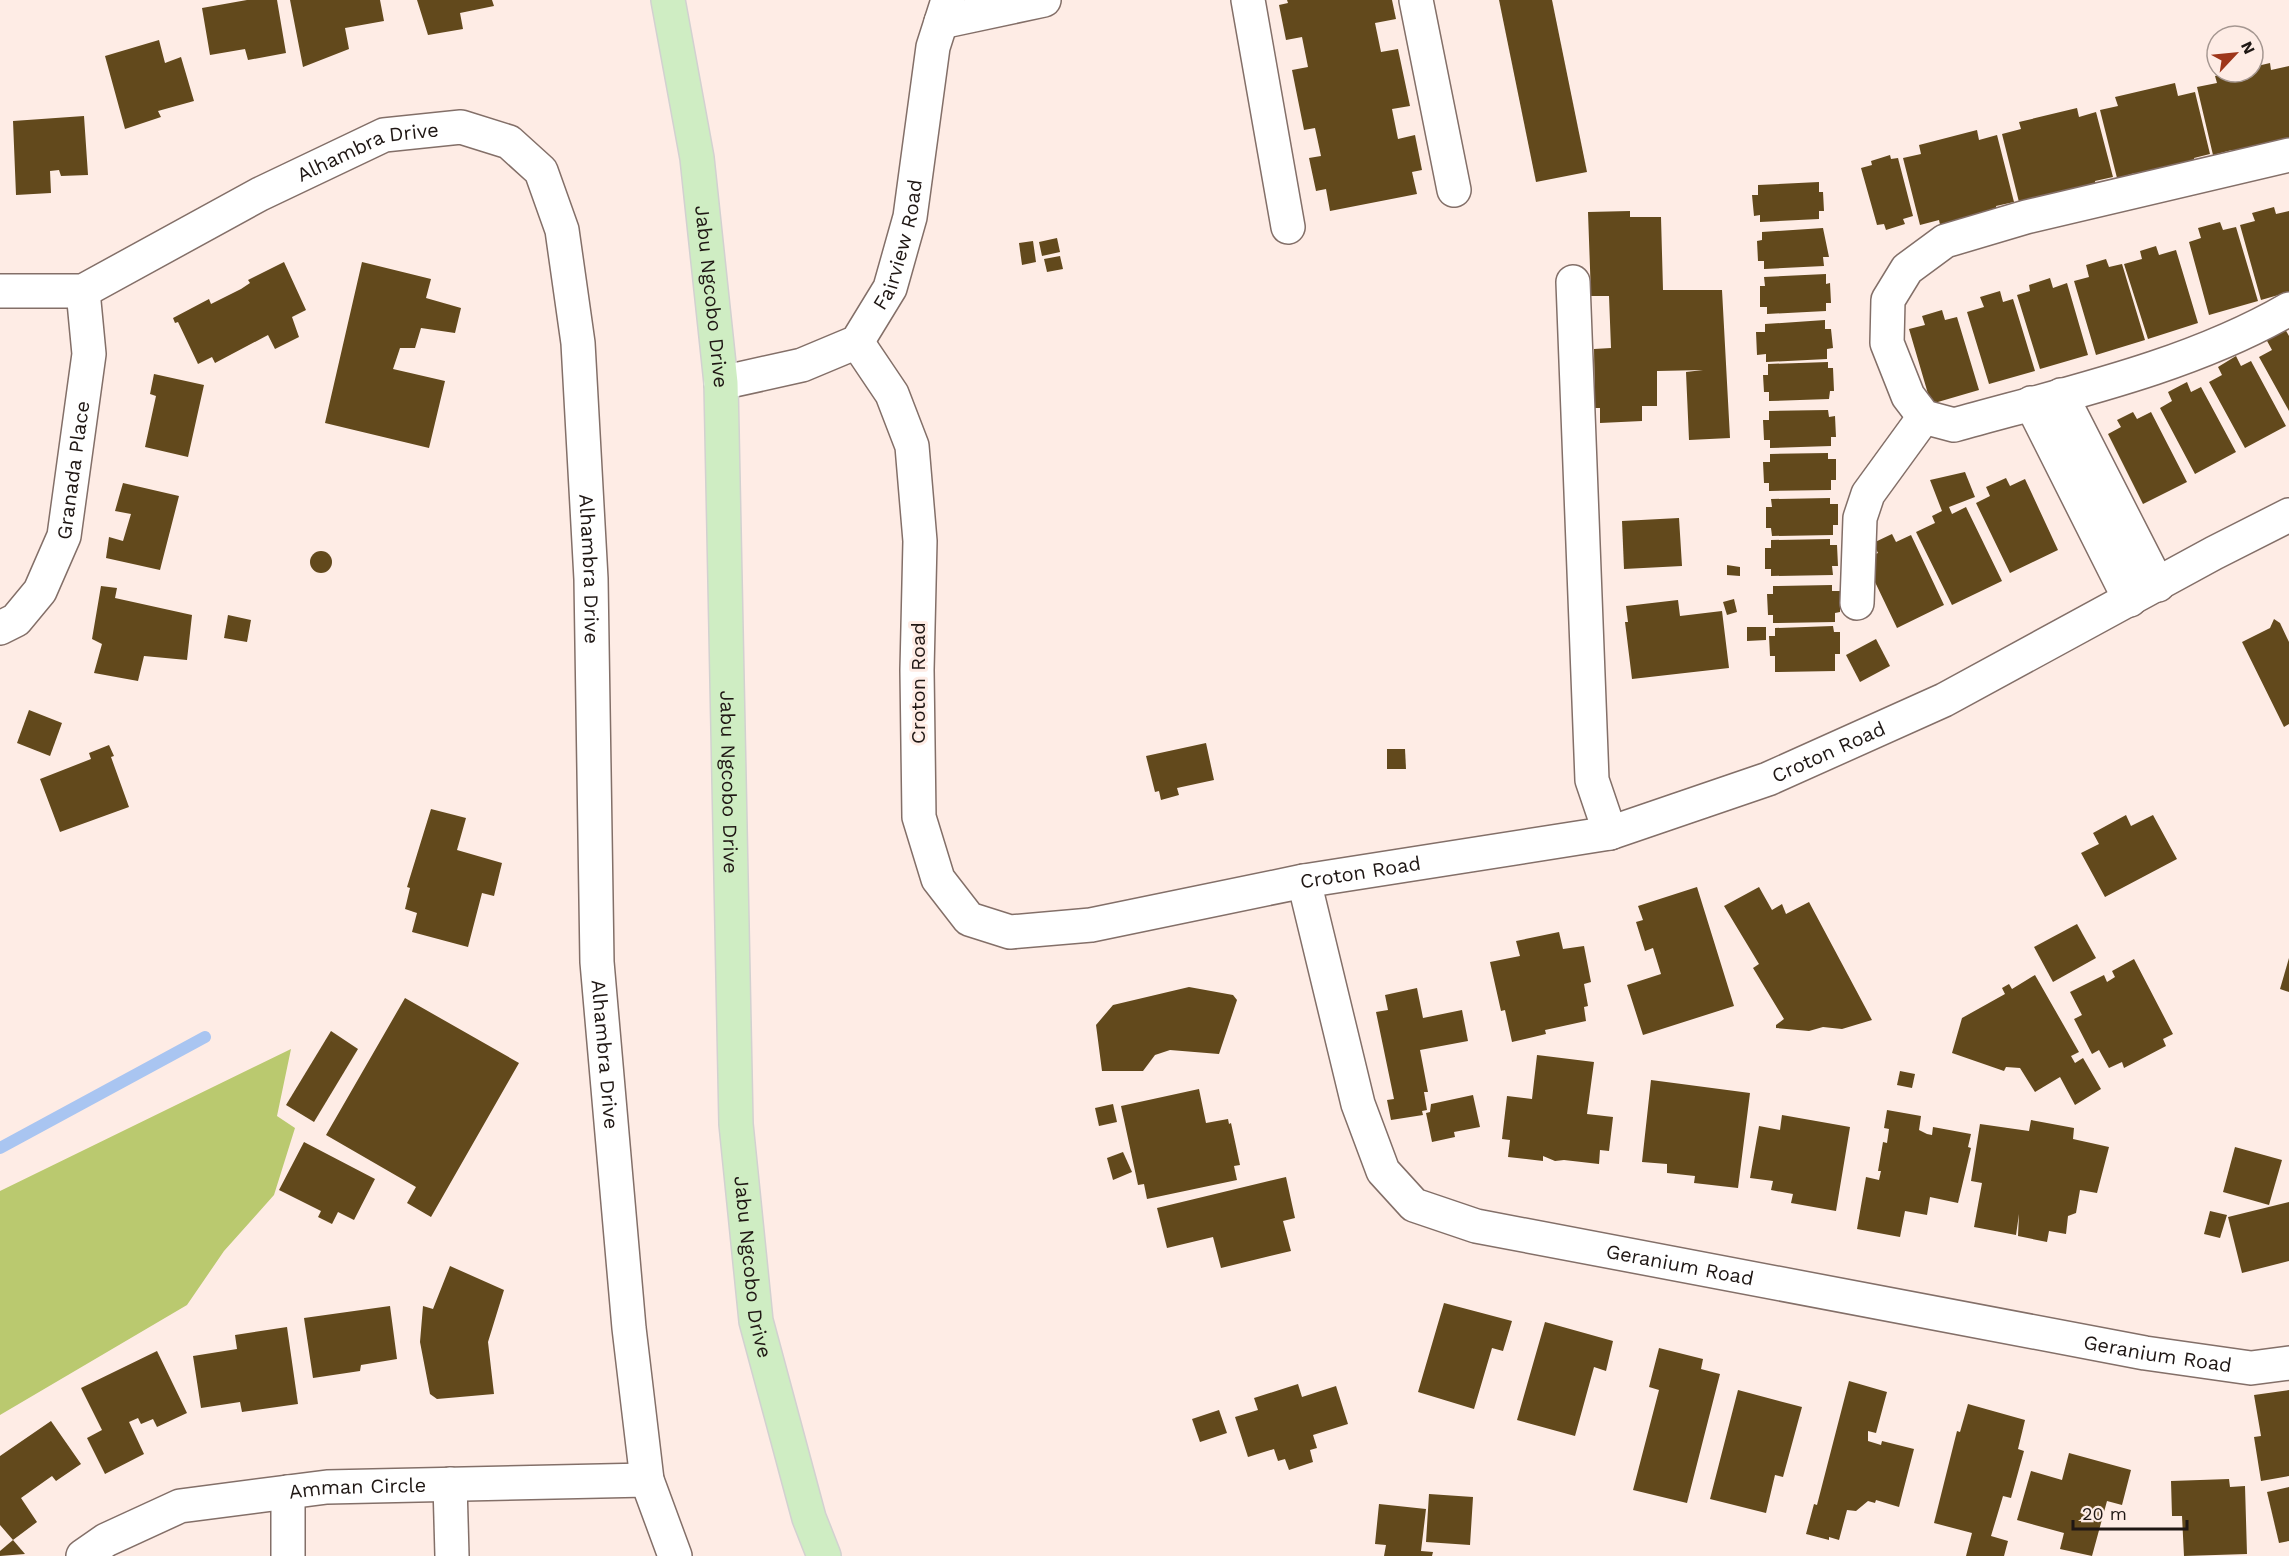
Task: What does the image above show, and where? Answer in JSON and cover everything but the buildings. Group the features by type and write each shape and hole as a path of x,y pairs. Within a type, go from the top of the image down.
{"main road":[{"name":"Jabu Ngcobo Drive","path":"668,0 697,158 721,383 736,1124 756,1321 809,1518 824,1556"}],"street":[{"path":"944,11 1044,0"},
{"path":"1248,0 1288,227"},
{"path":"1416,0 1454,190"},
{"name":"Fairview Road","path":"856,342 890,288 910,217 933,47 944,11"},
{"name":"Alhambra Drive","path":"0,291 83,291 260,194 384,135 460,127 509,142 541,171 562,230 578,343 591,579 597,962 629,1328 647,1480 675,1556"},
{"path":"2289,155 2026,217 1945,241 1907,269 1888,300 1887,343 1908,396 1924,417 1954,425 2172,361 2269,320 2289,309"},
{"path":"1573,282 1592,780 1610,833"},
{"name":"Granada Place","path":"0,628 16,620 40,591 64,536 89,354 83,291"},
{"path":"721,383 802,365 856,342"},
{"name":"Croton Road","path":"856,342 892,394 912,446 920,541 917,670 920,817 938,879 969,920 1010,932 1091,925 1304,882 1610,833 1778,774 1944,700 2214,553 2289,515"},
{"path":"2046,399 2144,593"},
{"path":"1857,603 1860,518 1868,494 1924,417"},
{"name":"Geranium Road","path":"1304,882 1358,1104 1383,1171 1414,1205 1476,1226 2145,1353 2251,1368 2289,1363"},
{"name":"Amman Circle","path":"83,1556 106,1540 180,1506 327,1487 647,1480"},
{"path":"450,1484 452,1556"},
{"path":"288,1492 288,1556"}],"green space":[{"path":"291,1049 277,1116 295,1128 274,1195 224,1251 187,1305 0,1415 0,1191"}],"waterway":[{"path":"0,1148 205,1037"}]}
